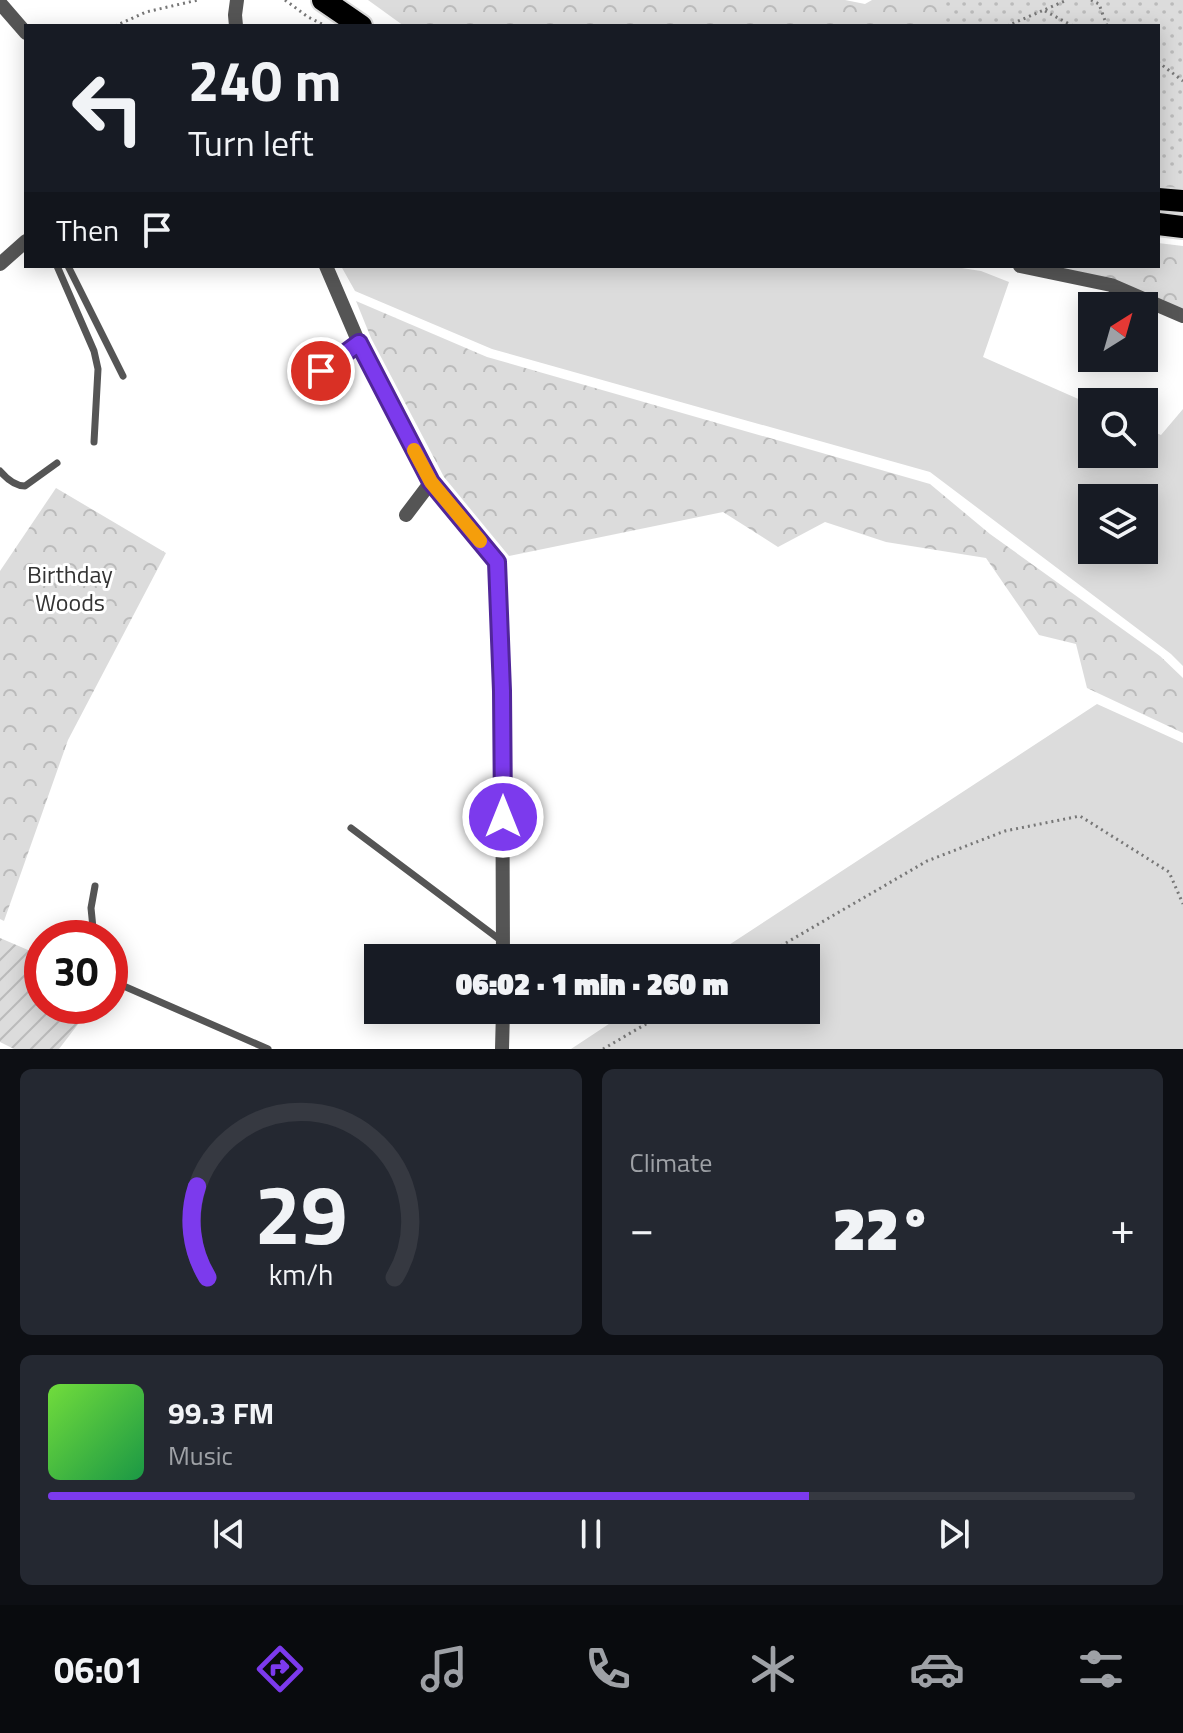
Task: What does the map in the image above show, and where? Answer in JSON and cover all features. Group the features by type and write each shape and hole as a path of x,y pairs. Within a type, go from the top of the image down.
{"highway":[{"path":"323,0 358,24"},
{"path":"1160,199 1183,201"},
{"path":"1160,224 1183,227"}],"street":[{"path":"236,24 237,0"},
{"path":"0,3 24,31"},
{"path":"0,264 24,243"},
{"path":"327,268 359,343 431,482 497,562 502,691 504,944"},
{"path":"1030,268 1111,285 1183,316"},
{"path":"302,386 359,343"},
{"path":"406,515 431,482"},
{"path":"502,1049 503,1024"}],"lane":[{"path":"58,268 94,351 98,369 94,442"},
{"path":"69,268 123,376"},
{"path":"0,471 12,482 25,486 57,463"},
{"path":"351,828 496,944"},
{"path":"92,920 95,886"},
{"path":"128,988 268,1049"}],"path":[{"path":"119,24 146,12 198,0"},
{"path":"285,0 322,24"},
{"path":"1012,24 1067,0"},
{"path":"1091,0 1099,4 1106,24"},
{"path":"1043,10 1069,24"},
{"path":"1160,64 1183,81"},
{"path":"784,944 927,861 1005,831 1080,816 1169,872 1183,904"},
{"path":"603,1049 646,1024"}],"green space":[{"path":"368,0 845,0 865,4 872,0 1183,0 1183,189 1160,187 1160,24 401,24"},
{"path":"943,0 1183,0 1183,176 1160,172 1160,24 944,24"},
{"path":"1160,243 1183,246 1183,316 1158,307 1158,292 1117,292 1051,268 1160,268"},
{"path":"342,268 962,268 981,271 1009,282 983,357 1078,399 1078,468 1158,468 1158,434 1161,435 1183,409 1183,666 930,472 492,349 355,291"},
{"path":"356,301 487,357 930,484 990,534 1160,656 1183,678 1183,733 1087,688 1076,644 1039,635 986,558 886,542 825,522 778,547 723,512 509,556 444,477 371,338"},
{"name":"Birthday Woods","path":"56,488 166,553 68,740 4,921 0,919 0,571"},
{"path":"1097,704 1183,743 1183,1049 571,1049 609,1024 820,1024 820,944 730,944"},
{"path":"0,938 24,948 24,1024 78,1024 59,1049 14,1049 0,1042"}],"slow traffic":[{"path":"414,450 431,482 480,541"}],"route":[{"path":"321,371 359,343 431,482 497,562 503,817"}]}
